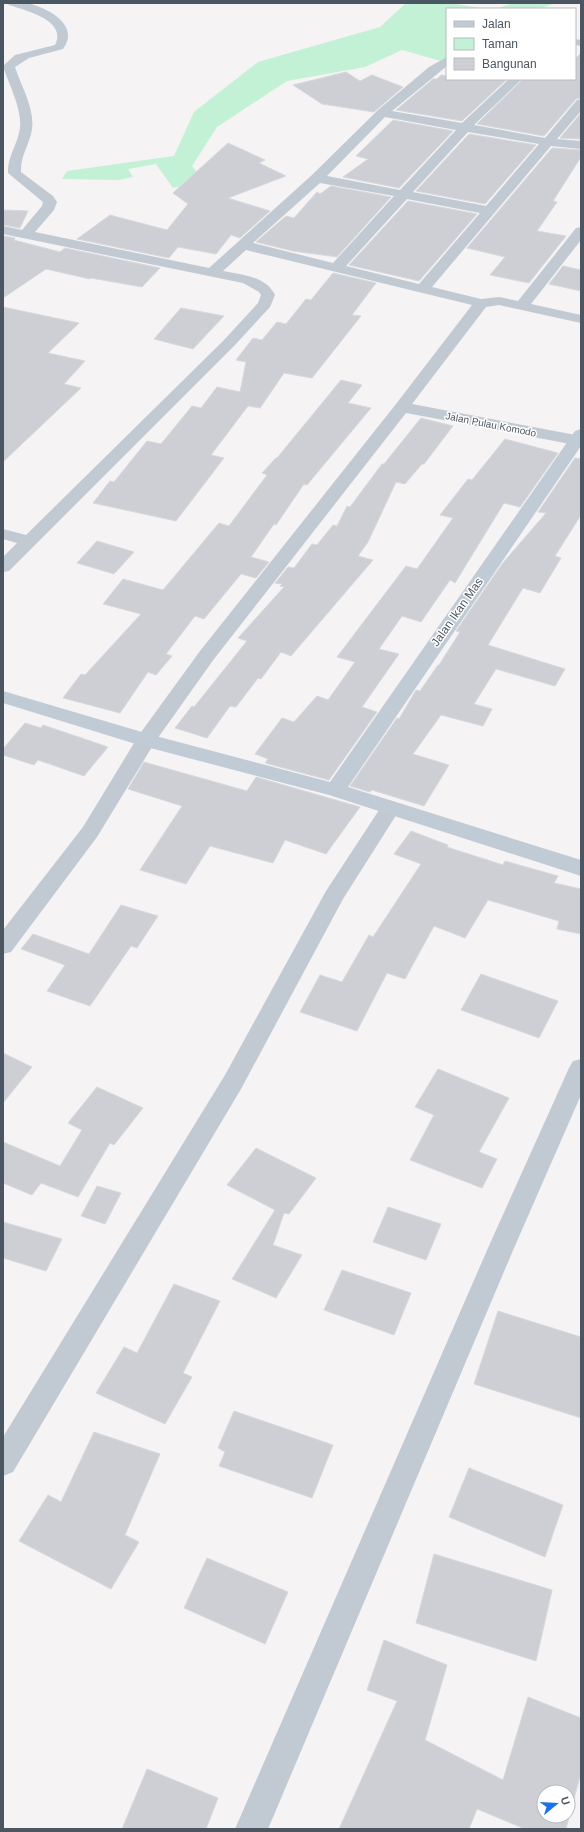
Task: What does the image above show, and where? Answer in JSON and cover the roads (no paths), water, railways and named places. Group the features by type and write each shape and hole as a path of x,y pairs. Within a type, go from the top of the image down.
{"street":[{"path":"13,3 47,14 60,27 63,36 63,42 59,47 20,58 11,63 9,66 26,119 26,129 16,161 15,173 50,202 49,207 26,234"},
{"path":"213,272 317,178 382,113 433,70 446,62"},
{"path":"337,267 464,128 515,80"},
{"path":"424,288 488,210 581,103"},
{"path":"382,113 548,142 581,145"},
{"path":"317,178 405,193 488,210"},
{"path":"522,305 581,231"},
{"path":"3,567 229,343 265,304 268,295 265,289 256,283 213,272 26,234 5,232"},
{"path":"242,245 481,303 498,300 581,319"},
{"path":"3,946 90,832 146,740 207,656 402,407 481,303"},
{"name":"Jalan Pulau Komodo","path":"402,407 580,438"},
{"name":"Jalan Ikan Mas","path":"335,790 580,438"},
{"path":"3,534 28,541"},
{"path":"3,697 146,740 335,790 390,809 581,868"},
{"path":"3,1463 233,1082 334,896 390,809"},
{"path":"251,1829 501,1248 581,1068"}]}
